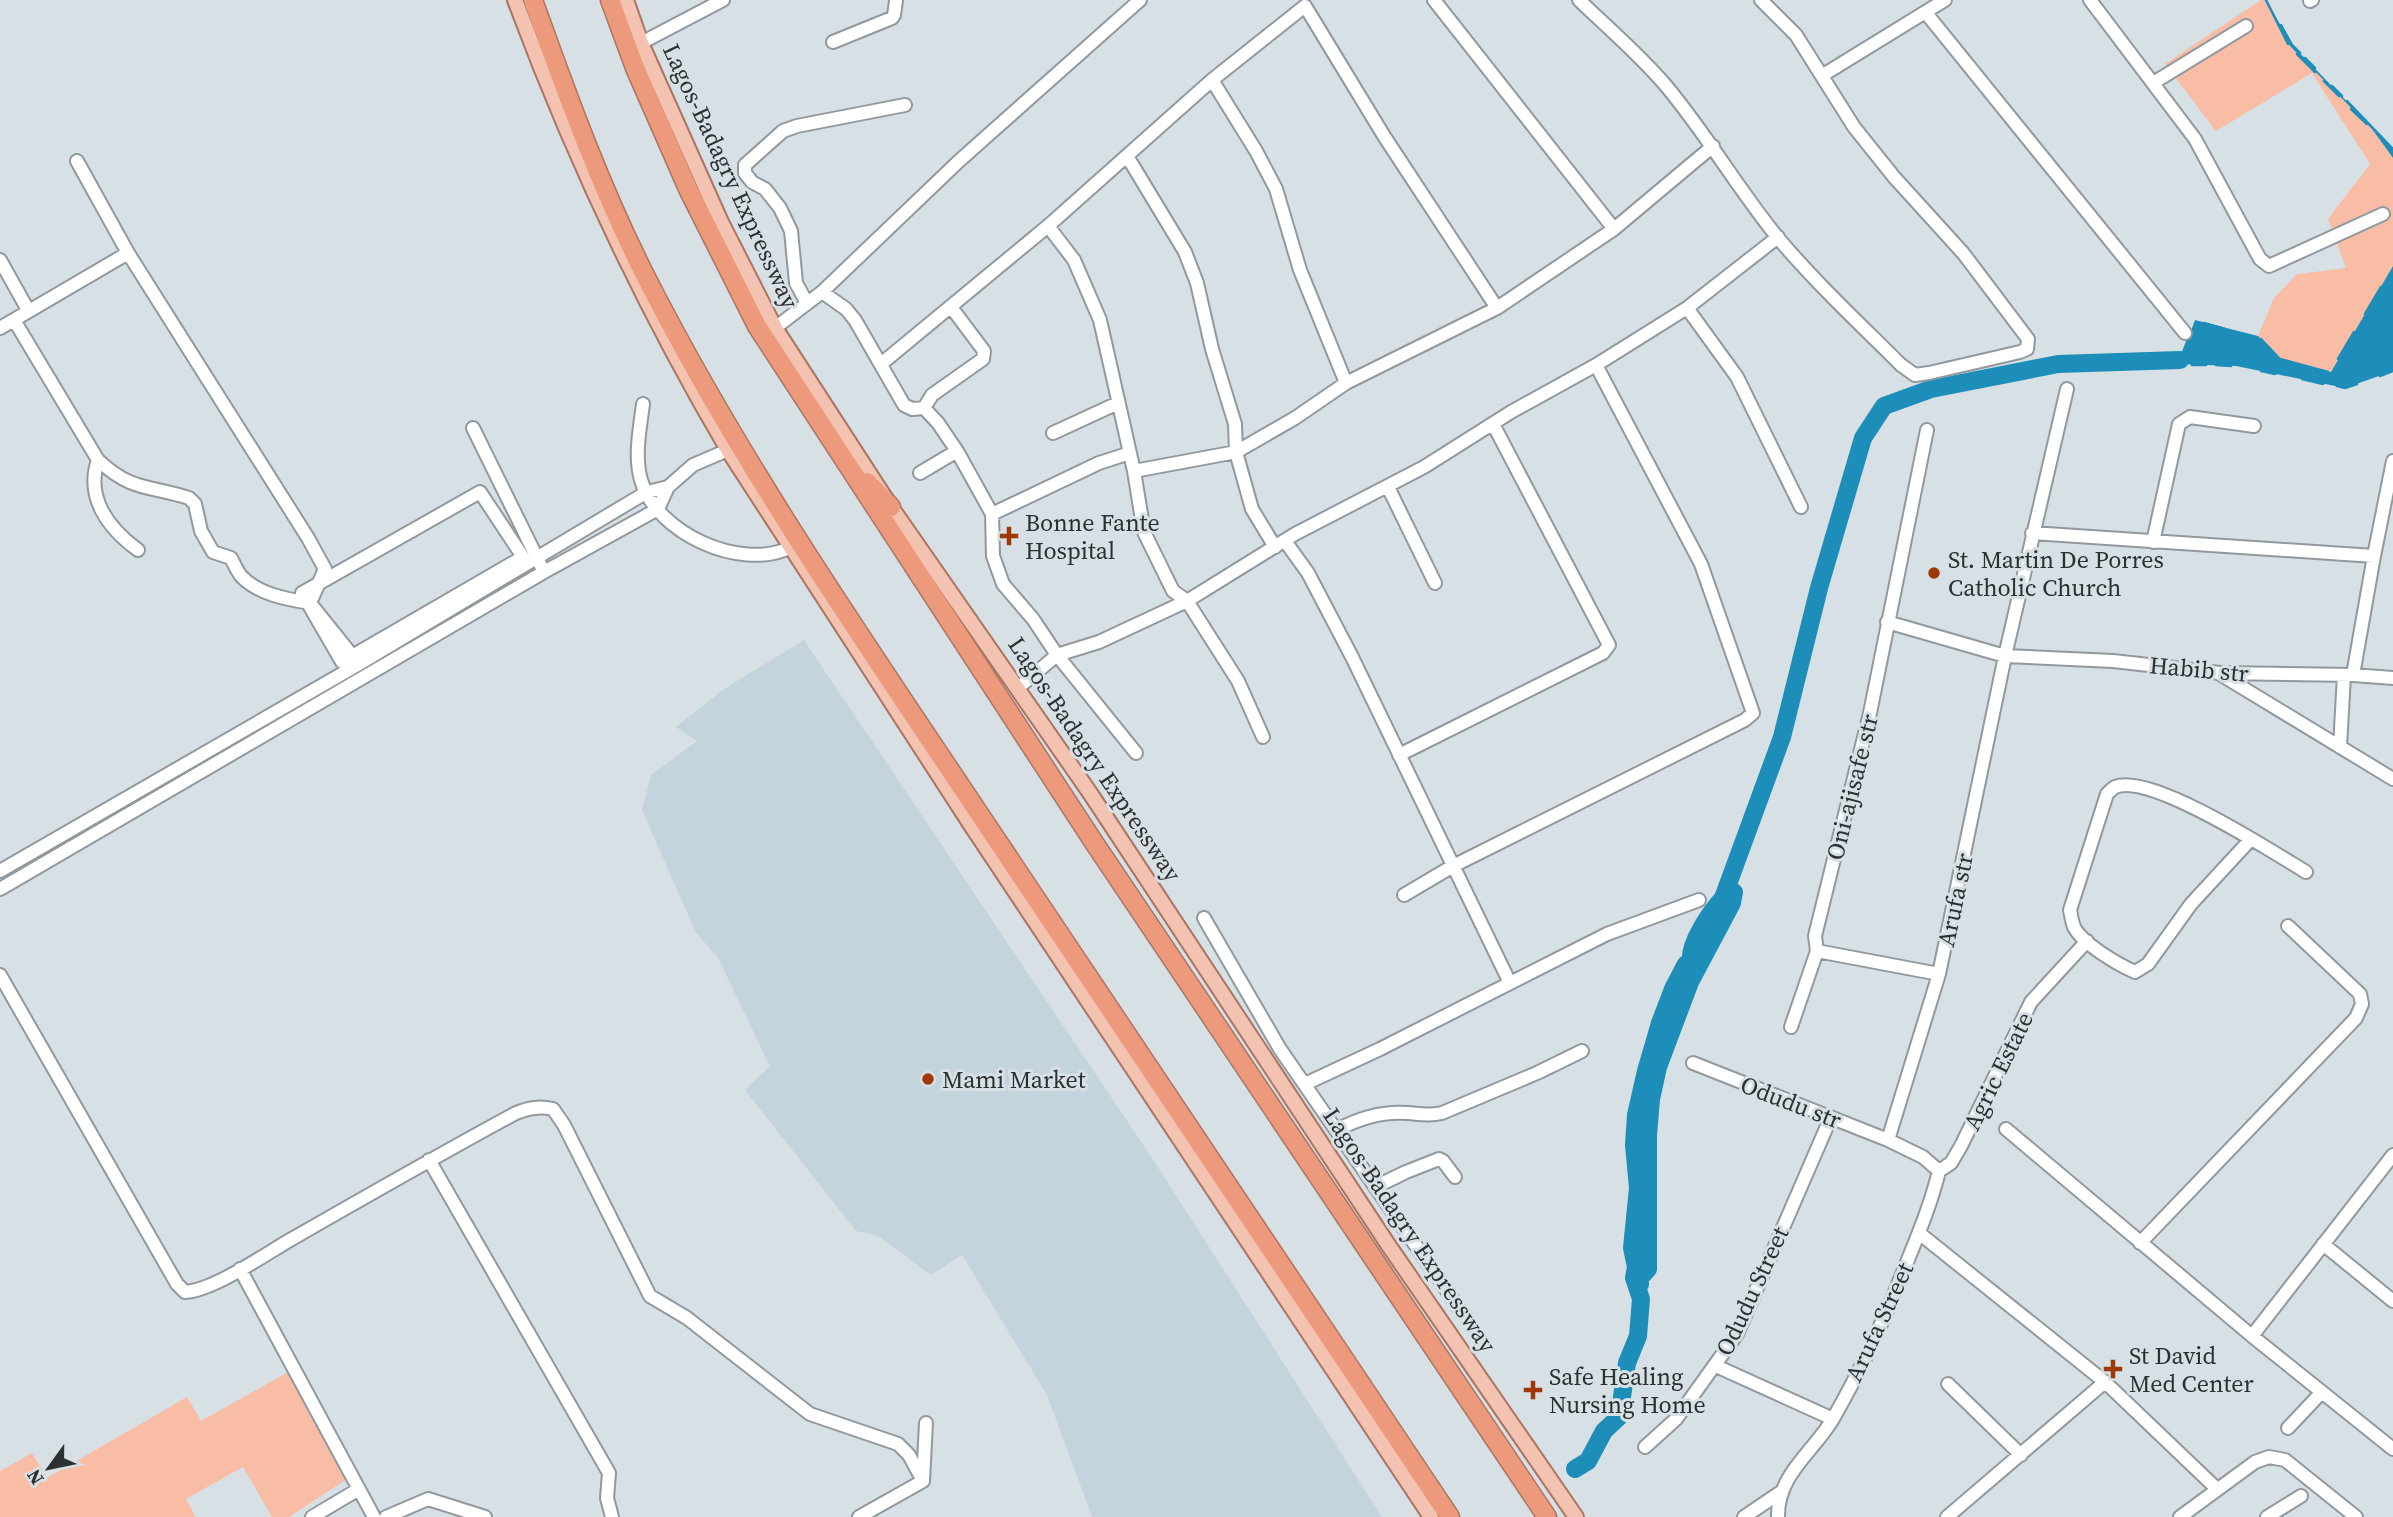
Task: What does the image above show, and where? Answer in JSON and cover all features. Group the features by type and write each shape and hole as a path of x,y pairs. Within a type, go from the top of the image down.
{"highway":[{"path":"533,0 566,93 651,286 797,549 1450,1517"},
{"name":"Lagos-Badagry Expressway","path":"610,0 635,68 689,191 757,326 1101,852 1547,1517"},
{"path":"802,395 866,481 891,507"}],"main road":[{"path":"515,0 575,148 627,262 694,392 728,450 797,549 1431,1517"},
{"name":"Lagos-Badagry Expressway","path":"626,0 641,43 721,222 775,328 891,507 1090,793 1390,1246 1576,1517"}],"street":[{"path":"641,43 723,0"},
{"path":"833,42 891,18 897,0"},
{"path":"775,328 822,292 959,161 1140,0"},
{"path":"1434,0 1614,229"},
{"path":"1579,0 1665,84 1778,237 1821,286 1901,365 1915,375 2027,349 2028,339 1963,253 1894,177 1854,127 1796,35 1761,0"},
{"path":"2090,0 2196,139 2260,259 2269,266 2383,214"},
{"path":"1823,75 1935,5 2185,333"},
{"path":"881,364 1048,226 1212,80 1301,7 1308,8 1384,136 1497,308"},
{"path":"2153,83 2246,26"},
{"path":"1212,80 1276,189 1300,270 1346,383"},
{"path":"807,303 796,284 791,231 780,208 765,188 752,182 745,173 745,165 783,131 905,105"},
{"path":"1134,471 1236,452 1295,418 1346,383 1497,308 1614,229 1713,146"},
{"path":"1127,156 1185,252 1197,283 1212,349 1235,424 1236,452 1252,509 1308,573 1510,983"},
{"path":"77,161 128,253 308,537 325,569 310,603"},
{"path":"1048,226 1074,260 1089,291 1107,343 1144,531 1160,569 1174,591 1187,601 1238,681 1263,737"},
{"path":"1017,688 1057,655 1099,642 1187,601 1280,544 1424,467 1687,308 1778,237"},
{"path":"0,328 128,253"},
{"path":"0,260 28,310"},
{"path":"822,292 846,309 904,405 912,409 924,408 939,423 992,514 993,556 997,573 1010,595 1033,620 1057,655 1136,754"},
{"path":"924,408 932,395 984,356 984,351 951,307"},
{"path":"1687,308 1737,377 1801,507"},
{"path":"14,320 98,460 131,485 189,498 195,504 201,531 213,552 231,558 242,577 262,590 279,597 310,603 359,664"},
{"path":"1404,895 1453,866 1745,720 1754,713 1701,564 1596,365"},
{"name":"Arufa str","path":"1888,1140 1939,974 2005,656 2067,389"},
{"path":"1053,433 1118,402"},
{"path":"643,404 638,455 641,480 658,509 690,538 733,553 778,554 797,549"},
{"path":"2153,542 2179,424 2190,417 2254,426"},
{"path":"1399,755 1603,653 1609,645 1493,424"},
{"path":"473,428 544,572"},
{"name":"Oni-ajisafe str","path":"1791,1027 1817,951 1815,936 1870,713 1927,430"},
{"path":"0,889 544,572 658,509 668,487 693,465 728,450"},
{"path":"920,474 957,451"},
{"path":"992,514 1099,463 1129,453"},
{"path":"98,460 93,474 97,496 110,526 118,536 138,550"},
{"path":"2340,747 2349,675 2393,461"},
{"path":"0,870 359,664 647,492 668,487"},
{"path":"1388,487 1435,583"},
{"path":"480,492 523,557 342,662 302,593 480,492"},
{"path":"2032,533 2374,555"},
{"path":"1887,622 2005,656"},
{"name":"Habib str","path":"2005,656 2113,661 2220,673 2393,678"},
{"path":"2220,673 2393,779"},
{"path":"2251,839 2192,904 2148,964 2135,972 2121,966 2087,942 2074,927 2070,910 2107,794 2115,787 2132,786 2181,799 2251,839 2306,872"},
{"path":"1305,1084 1607,934 1699,900"},
{"path":"1204,918 1280,1049 1459,1308"},
{"path":"2140,1242 2356,1018 2362,1004 2360,994 2288,926"},
{"name":"Agric Estate","path":"1939,1171 1951,1163 1961,1146 2031,1002 2087,942"},
{"path":"1817,951 1939,974"},
{"path":"0,975 177,1284 186,1292 197,1292 240,1269 429,1160 528,1108 553,1109 564,1125 650,1296 687,1318 810,1414 898,1444 909,1455 923,1481"},
{"path":"1337,1130 1359,1118 1409,1113 1431,1116 1442,1113 1582,1051"},
{"name":"Odudu str","path":"1693,1063 1888,1140"},
{"name":"Odudu Street","path":"1645,1447 1676,1419 1737,1334 1831,1117"},
{"path":"2006,1129 2252,1336 2393,1449"},
{"path":"1888,1140 1923,1157 1939,1171"},
{"path":"2252,1336 2393,1156"},
{"path":"429,1160 609,1473 607,1499 612,1517"},
{"path":"1375,1187 1439,1160 1443,1161 1455,1177"},
{"name":"Arufa Street","path":"1778,1517 1781,1492 1789,1475 1833,1419 1881,1326 1933,1196 1939,1171"},
{"path":"1919,1233 2105,1382 2217,1489"},
{"path":"2323,1244 2393,1301"},
{"path":"240,1269 374,1517"},
{"path":"1716,1366 1833,1419"},
{"path":"1947,1517 2105,1382"},
{"path":"1948,1384 2021,1455"},
{"path":"2288,1428 2321,1393"},
{"path":"923,1481 926,1423"},
{"path":"2180,1517 2255,1462 2269,1457 2285,1461 2356,1517"},
{"path":"859,1517 923,1481"},
{"path":"312,1517 359,1489"},
{"path":"1744,1517 1781,1492"},
{"path":"2267,1517 2301,1496"},
{"path":"386,1517 428,1499 485,1517"}],"shaded area":[{"path":"2261,0 2266,0 2290,46 2372,129 2393,158 2393,266 2331,372 2280,359 2258,336 2274,298 2297,274 2346,268 2328,219 2370,164 2312,73 2216,131 2165,64"},
{"name":"Mami Market","path":"804,640 1152,1158 1382,1517 1092,1517 1047,1395 962,1255 931,1275 878,1236 856,1231 745,1090 770,1066 717,956 696,933 642,810 651,775 697,741 676,727 724,689"},
{"path":"297,1367 353,1475 289,1517 272,1517 243,1467 186,1499 196,1517 0,1517 0,1471 32,1453 47,1478 187,1397 201,1421"}],"water":[{"path":"2266,0 2292,45 2393,149 2393,158 2372,129 2290,46"},
{"path":"2393,266 2393,371 2345,388 2236,366 2176,364 2195,320 2258,336 2280,359 2331,372"}],"waterway":[{"path":"2266,0 2288,44"},
{"path":"2281,25 2292,45 2300,53"},
{"path":"2297,54 2315,72"},
{"path":"2305,58 2315,68"},
{"path":"2324,81 2339,96"},
{"path":"2332,86 2342,96"},
{"path":"2347,101 2393,149"},
{"path":"2351,109 2367,124"},
{"path":"2365,314 2381,287"},
{"path":"2204,323 2225,329"},
{"path":"2338,359 2354,332"},
{"path":"2182,365 2176,364 2189,337"},
{"path":"2261,339 2280,359 2328,372"},
{"path":"1575,1469 1588,1461 1604,1431 1619,1417 1627,1363 1638,1336 1641,1299 1634,1278 1636,1267 1632,1248 1638,1188 1634,1145 1636,1115 1646,1071 1673,989 1686,964 1691,962 1693,946 1701,928 1723,898 1782,737 1819,588 1863,438 1884,406 1931,389 2058,364 2180,360"},
{"path":"2192,365 2206,365"},
{"path":"2216,365 2231,366"},
{"path":"2261,371 2275,374"},
{"path":"2380,376 2393,371"},
{"path":"2302,379 2323,384"},
{"path":"2337,386 2345,388 2357,384"},
{"path":"1640,1284 1639,1279 1648,1269 1648,1136 1651,1099 1658,1067 1690,982 1732,903 1734,892"}],"place":[{"name":"Bonne Fante Hospital","path":"1009,536"},
{"name":"St. Martin De Porres Catholic Church","path":"1934,573"},
{"name":"Mami Market","path":"928,1079"},
{"name":"St David Med Center","path":"2113,1369"},
{"name":"Safe Healing Nursing Home","path":"1533,1390"}]}
